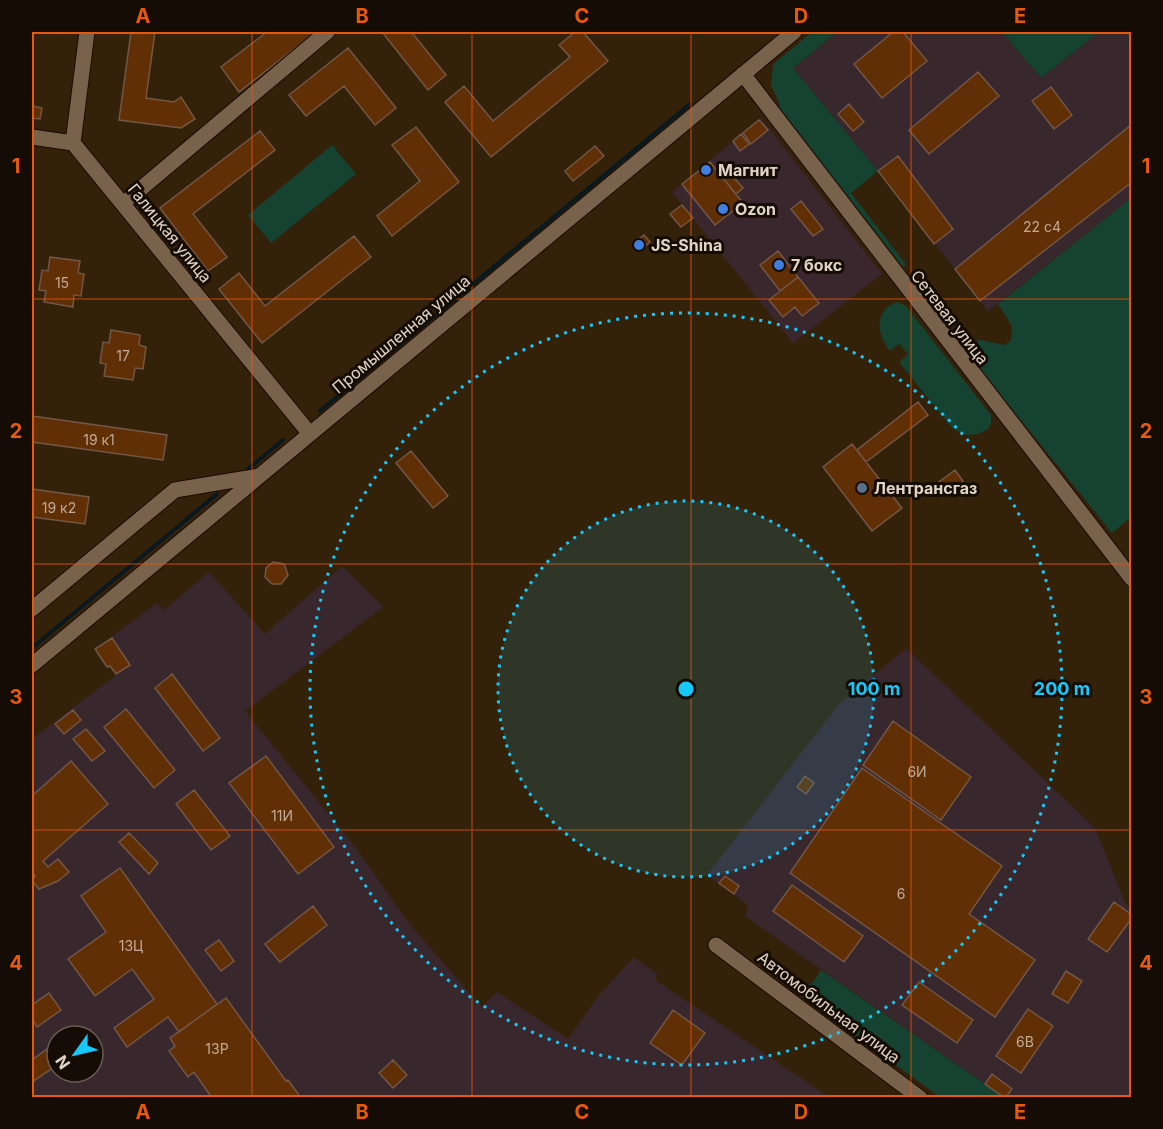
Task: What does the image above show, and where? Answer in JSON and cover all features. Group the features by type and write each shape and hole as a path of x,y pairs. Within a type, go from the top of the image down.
{"street":[{"path":"32,137 73,143 87,32"},
{"path":"131,197 327,32"},
{"name":"Промышленная улица","path":"32,665 795,32"},
{"name":"Сетевая улица","path":"743,74 1131,579"},
{"name":"Галицкая улица","path":"73,143 310,434"},
{"path":"32,609 175,490 259,476"},
{"name":"Автомобильная улица","path":"716,945 920,1098"}],"shaded area":[{"path":"837,32 1002,32 1041,78 1099,32 1131,32 1131,198 988,311 878,171 793,68"},
{"path":"761,118 882,274 793,343 672,192"},
{"path":"342,566 383,607 245,711 355,847 411,926 482,1007 497,992 568,1039 599,995 634,957 657,974 655,980 829,1097 32,1098 32,739 116,675 110,666 107,667 95,649 157,603 164,610 209,572 265,634"},
{"path":"906,648 1095,828 1125,903 1131,908 1131,1097 1016,1097 1019,1094 1004,1097 745,916 748,905 707,875 838,705"}],"green space":[{"path":"812,32 837,32 793,68 878,171 851,193 905,263 903,267 778,108 780,105 771,85 773,64"},
{"path":"1002,32 1099,32 1041,78"},
{"path":"332,145 356,174 271,243 248,215"},
{"path":"1131,198 1131,517 1112,533 965,351 970,342 981,340 1005,345 1011,340 1012,326 998,304"},
{"path":"897,302 906,306 991,415 988,429 979,434 967,435 953,429 899,362 908,354 899,344 890,351 880,331 881,317 889,306"},
{"path":"821,970 1004,1097 940,1097 804,999 801,994 802,990 814,981"}],"building":[{"path":"131,32 155,32 146,98 174,102 181,97 195,119 181,128 119,120"},
{"path":"267,32 309,32 312,35 239,92 221,67"},
{"path":"382,32 416,32 413,34 446,75 428,90"},
{"path":"575,32 583,32 608,61 491,157 445,102 464,86 493,121 570,57 559,45"},
{"path":"893,32 903,32 927,61 882,98 854,64"},
{"path":"348,48 396,108 375,125 344,86 306,116 289,95"},
{"path":"978,72 999,96 929,154 909,130"},
{"path":"1051,87 1072,115 1054,129 1032,101"},
{"path":"849,104 864,122 853,131 838,114"},
{"path":"32,106 42,108 40,119 32,118"},
{"path":"759,120 768,130 751,144 743,133"},
{"path":"1132,124 1132,182 980,301 955,269"},
{"path":"416,127 459,182 392,236 377,216 420,181 392,145"},
{"path":"260,131 275,150 193,214 227,257 208,271 160,208"},
{"path":"741,134 749,144 740,151 733,141"},
{"path":"595,146 604,156 573,181 565,171"},
{"path":"898,156 953,229 934,244 878,171"},
{"path":"710,162 743,203 715,225 682,184"},
{"path":"729,172 743,188 736,194 722,177"},
{"path":"801,201 823,229 813,236 791,209"},
{"path":"682,205 693,218 681,227 670,214"},
{"path":"644,235 650,242 641,250 635,242"},
{"path":"354,236 371,257 262,343 219,289 239,273 265,306"},
{"path":"778,251 798,277 780,291 760,265"},
{"path":"50,257 80,261 78,273 84,274 81,296 74,295 73,307 44,302 46,291 39,290 42,270 48,271"},
{"path":"798,277 819,303 802,316 795,307 783,317 769,300"},
{"path":"111,330 140,335 139,345 146,347 143,369 135,368 133,380 104,376 106,364 100,363 103,342 109,343"},
{"path":"918,402 928,415 866,462 857,450"},
{"path":"32,416 167,435 163,460 32,442"},
{"name":"Лентрансгаз","path":"852,444 902,508 872,531 823,467"},
{"path":"411,451 448,496 433,508 396,463"},
{"path":"955,470 963,481 943,496 935,485"},
{"path":"32,489 89,497 85,524 32,517"},
{"path":"273,562 284,564 288,575 281,584 272,584 265,577 266,568"},
{"path":"112,638 130,665 116,674 110,666 107,667 95,649"},
{"path":"172,674 220,738 203,751 155,688"},
{"path":"126,709 175,770 154,788 104,727"},
{"path":"73,710 81,720 64,734 55,724"},
{"path":"893,721 971,777 941,820 863,765"},
{"path":"86,729 105,751 92,761 73,739"},
{"path":"266,756 334,847 298,874 229,783"},
{"path":"71,761 108,804 43,861 48,867 58,859 69,872 58,881 39,889 32,881 35,876 32,871 32,796"},
{"path":"862,768 1002,866 969,914 1035,960 995,1017 790,873"},
{"path":"805,776 814,783 806,794 797,787"},
{"path":"194,790 230,836 211,850 176,804"},
{"path":"129,833 158,863 149,874 119,842"},
{"path":"120,868 217,1004 179,1032 168,1017 127,1047 114,1028 154,999 132,969 95,996 68,959 106,932 81,896"},
{"path":"725,876 739,886 734,894 719,883"},
{"path":"792,885 863,936 844,962 773,911"},
{"path":"1114,902 1132,915 1132,918 1107,952 1088,939"},
{"path":"313,906 327,925 280,962 265,944"},
{"path":"219,940 234,961 221,971 205,950"},
{"path":"1066,971 1082,981 1068,1003 1052,994"},
{"path":"919,982 973,1020 957,1043 902,1005"},
{"path":"49,993 61,1010 37,1027 32,1019 32,1005"},
{"path":"226,998 286,1081 288,1080 301,1098 212,1098 194,1072 188,1077 169,1051 175,1046 170,1038"},
{"path":"1028,1009 1053,1026 1021,1073 996,1056"},
{"path":"673,1010 705,1033 682,1065 650,1043"},
{"path":"45,1051 45,1073 32,1082 32,1060"},
{"path":"393,1060 407,1075 393,1088 379,1073"},
{"path":"992,1074 1012,1089 1005,1098 985,1084"}],"waterway":[{"path":"320,411 690,104"},
{"path":"248,469 283,440"},
{"path":"32,648 217,494"}],"place":[{"name":"Магнит","path":"706,170"},
{"name":"Ozon","path":"723,209"},
{"name":"JS-Shina","path":"639,245"},
{"name":"7 бокс","path":"779,265"},
{"name":"Лентрансгаз","path":"862,488"}]}
